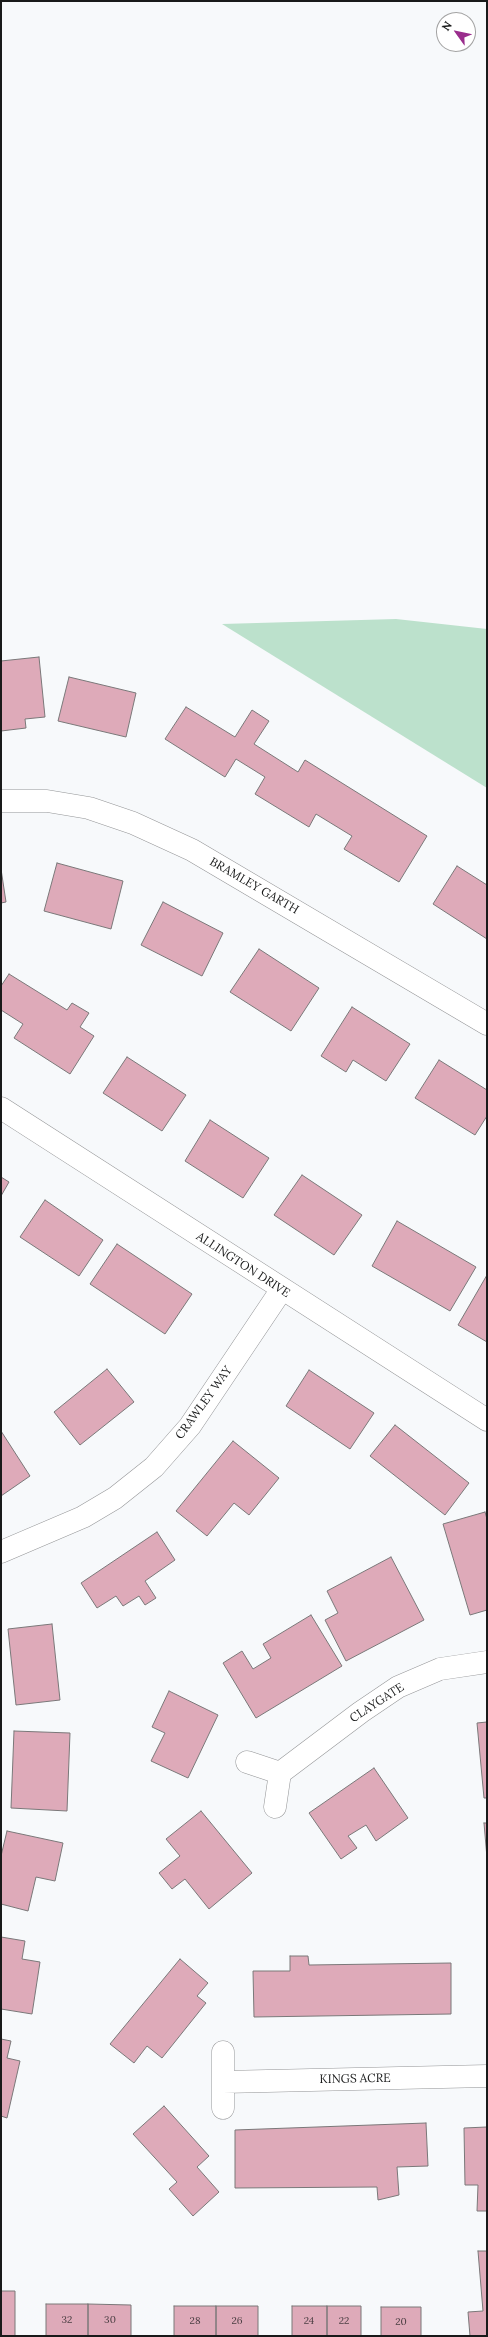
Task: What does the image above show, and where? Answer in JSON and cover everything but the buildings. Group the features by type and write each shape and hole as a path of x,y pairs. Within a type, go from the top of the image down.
{"street":[{"name":"BRAMLEY GARTH","path":"1,801 46,801 89,808 133,823 192,850 487,1024"},
{"name":"ALLINGTON DRIVE","path":"1,1108 487,1420"},
{"name":"CRAWLEY WAY","path":"1,1552 83,1517 115,1498 154,1466 190,1426 282,1289"},
{"name":"CLAYGATE","path":"280,1773 361,1712 398,1687 440,1670 487,1662"},
{"path":"247,1762 280,1773 275,1807"},
{"path":"223,2052 224,2108"},
{"name":"KINGS ACRE","path":"223,2082 487,2076"}],"green space":[{"path":"396,619 487,629 487,788 222,624"}]}
